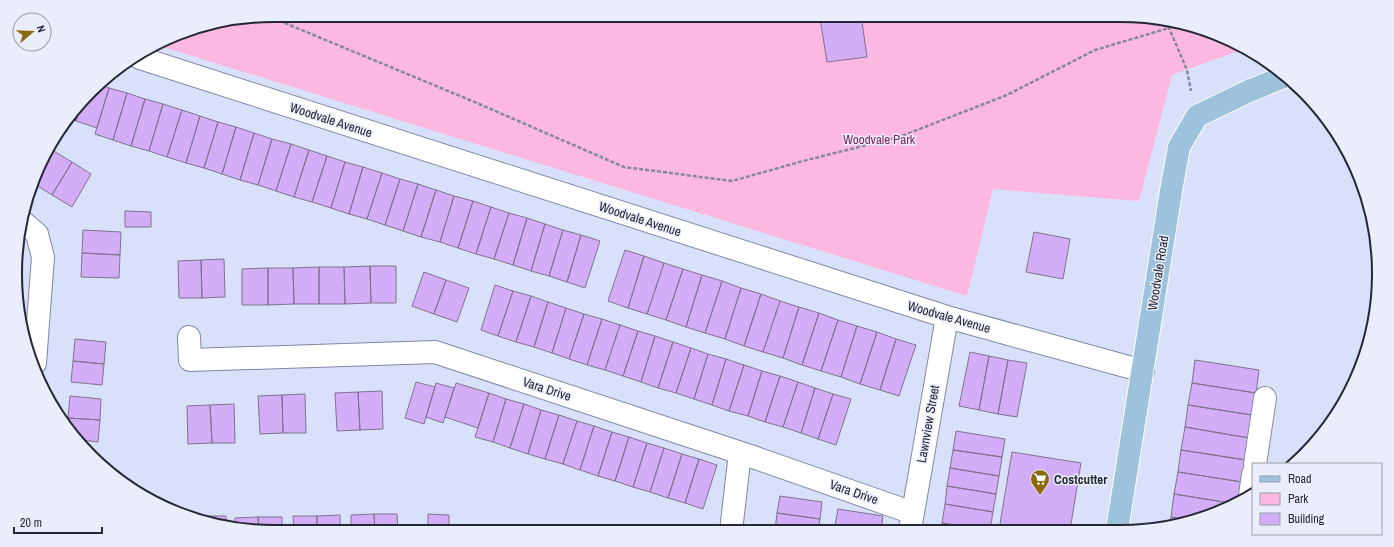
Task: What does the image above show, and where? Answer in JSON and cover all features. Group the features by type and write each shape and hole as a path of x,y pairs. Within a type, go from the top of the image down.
{"main road":[{"path":"1197,116 1249,91 1280,79"},
{"name":"Woodvale Road","path":"1118,525 1179,147 1197,116"}],"street":[{"name":"Woodvale Avenue","path":"143,59 947,317 1143,371"},
{"path":"27,225 36,234 43,257 36,356"},
{"name":"Lawnview Street","path":"911,522 947,317"},
{"name":"Vara Drive","path":"189,337 190,360 434,352 740,453 911,522"},
{"path":"1254,463 1265,398"},
{"path":"732,525 740,453"}],"path":[{"path":"282,22 477,103 624,167 732,181 803,161 899,137 1007,95 1095,50 1169,28 1187,70 1197,116"}],"green space":[{"name":"Woodvale Park","path":"274,22 1120,22 1153,24 1170,27 1201,35 1238,51 1172,75 1139,201 993,189 967,296 164,47 193,35 224,27 241,24"}],"building":[{"path":"821,22 862,22 867,57 827,62"},
{"path":"105,87 109,88 97,128 76,121 77,116 84,108"},
{"path":"109,88 127,93 113,140 95,134"},
{"path":"127,93 145,99 131,146 113,140"},
{"path":"145,99 163,104 149,151 131,146"},
{"path":"163,104 182,110 167,157 149,151"},
{"path":"182,110 200,116 186,163 167,157"},
{"path":"200,116 218,122 204,168 186,163"},
{"path":"218,122 236,127 222,174 204,168"},
{"path":"236,127 254,133 240,180 222,174"},
{"path":"254,133 272,139 258,185 240,180"},
{"path":"272,139 291,144 276,191 258,185"},
{"path":"291,144 309,150 294,197 276,191"},
{"path":"309,150 327,156 312,202 294,197"},
{"path":"54,151 72,162 52,195 38,186"},
{"path":"327,156 345,162 331,208 312,202"},
{"path":"72,162 91,174 72,207 52,195"},
{"path":"345,162 363,167 349,214 331,208"},
{"path":"363,167 382,173 367,219 349,214"},
{"path":"382,173 400,179 385,225 367,219"},
{"path":"400,179 418,184 403,231 385,225"},
{"path":"418,184 436,190 421,237 403,231"},
{"path":"436,190 454,196 440,242 421,237"},
{"path":"454,196 473,201 458,248 440,242"},
{"path":"473,201 491,207 476,254 458,248"},
{"path":"491,207 509,213 494,259 476,254"},
{"path":"125,211 151,212 151,227 125,227"},
{"path":"509,213 527,218 513,265 494,259"},
{"path":"527,218 545,224 531,271 513,265"},
{"path":"545,224 563,230 549,276 531,271"},
{"path":"83,230 121,232 120,255 82,253"},
{"path":"563,230 581,235 567,282 549,276"},
{"path":"1034,232 1070,239 1063,279 1026,272"},
{"path":"581,235 600,241 585,288 567,282"},
{"path":"625,250 644,256 628,308 608,301"},
{"path":"82,253 120,255 119,278 81,277"},
{"path":"644,256 664,263 647,314 628,308"},
{"path":"224,259 225,297 202,298 201,260"},
{"path":"201,260 202,298 179,298 178,261"},
{"path":"664,263 683,269 666,320 647,314"},
{"path":"370,266 371,303 345,304 344,267"},
{"path":"370,266 396,266 396,303 371,303"},
{"path":"319,267 319,304 294,304 293,268"},
{"path":"319,267 344,267 345,304 319,304"},
{"path":"268,268 268,305 242,305 242,269"},
{"path":"268,268 293,268 294,304 268,305"},
{"path":"683,269 702,275 686,327 666,320"},
{"path":"424,272 446,280 434,314 412,306"},
{"path":"702,275 722,281 705,333 686,327"},
{"path":"446,280 469,288 457,322 434,314"},
{"path":"722,281 741,288 725,339 705,333"},
{"path":"495,285 513,291 498,336 481,330"},
{"path":"741,288 761,294 744,346 725,339"},
{"path":"513,291 531,296 516,342 498,336"},
{"path":"761,294 780,301 763,352 744,346"},
{"path":"531,296 548,302 534,347 516,342"},
{"path":"780,301 799,307 783,358 763,352"},
{"path":"548,302 566,308 552,353 534,347"},
{"path":"799,307 819,313 802,365 783,358"},
{"path":"566,308 584,314 569,359 552,353"},
{"path":"819,313 838,320 821,371 802,365"},
{"path":"584,314 602,319 587,365 569,359"},
{"path":"602,319 620,325 605,370 587,365"},
{"path":"838,320 857,326 841,377 821,371"},
{"path":"620,325 638,331 623,376 605,370"},
{"path":"857,326 877,332 860,384 841,377"},
{"path":"638,331 655,336 641,382 623,376"},
{"path":"877,332 896,339 880,390 860,384"},
{"path":"655,336 673,342 658,388 641,382"},
{"path":"75,339 106,342 104,364 73,361"},
{"path":"896,339 916,345 899,396 880,390"},
{"path":"673,342 691,348 676,393 658,388"},
{"path":"691,348 708,354 694,399 676,393"},
{"path":"970,352 989,356 979,410 959,406"},
{"path":"708,354 726,359 712,405 694,399"},
{"path":"989,356 1008,360 998,414 979,410"},
{"path":"726,359 744,365 729,411 712,405"},
{"path":"1008,360 1027,363 1017,417 998,414"},
{"path":"1195,360 1259,370 1256,393 1192,383"},
{"path":"73,361 104,364 102,385 71,382"},
{"path":"744,365 762,371 748,416 729,411"},
{"path":"762,371 780,376 765,422 748,416"},
{"path":"780,376 798,382 783,427 765,422"},
{"path":"416,382 435,387 424,424 405,418"},
{"path":"798,382 815,388 801,433 783,427"},
{"path":"436,383 454,388 443,423 426,417"},
{"path":"456,383 489,393 478,428 445,417"},
{"path":"1192,383 1256,393 1252,415 1188,405"},
{"path":"815,388 833,394 818,439 801,433"},
{"path":"382,391 383,429 360,430 358,392"},
{"path":"358,392 360,430 337,431 335,393"},
{"path":"489,393 506,399 493,442 475,437"},
{"path":"305,394 306,433 283,433 282,395"},
{"path":"833,394 851,399 836,445 818,439"},
{"path":"282,395 283,433 260,434 258,396"},
{"path":"70,396 101,399 100,420 68,418"},
{"path":"506,399 524,404 510,448 493,442"},
{"path":"234,404 235,443 212,443 210,405"},
{"path":"524,404 541,410 528,454 510,448"},
{"path":"210,405 212,443 188,444 187,406"},
{"path":"1188,405 1252,415 1249,438 1185,427"},
{"path":"541,410 559,415 545,459 528,454"},
{"path":"559,415 577,421 563,464 545,459"},
{"path":"68,419 100,420 98,442 85,440"},
{"path":"577,421 594,426 580,470 563,464"},
{"path":"594,426 612,432 598,476 580,470"},
{"path":"1185,427 1249,438 1246,460 1181,450"},
{"path":"956,431 1005,439 1002,457 953,450"},
{"path":"612,432 629,437 615,481 598,476"},
{"path":"629,437 647,443 633,487 615,481"},
{"path":"647,443 664,448 650,492 633,487"},
{"path":"664,448 682,454 668,498 650,492"},
{"path":"953,450 1002,457 999,476 950,468"},
{"path":"1181,450 1246,460 1242,482 1178,472"},
{"name":"Costcutter","path":"1012,452 1081,463 1071,525 1000,525"},
{"path":"682,454 699,459 685,503 668,498"},
{"path":"699,459 717,465 703,509 685,503"},
{"path":"950,468 999,476 996,494 947,486"},
{"path":"1178,472 1242,482 1240,494 1225,502 1174,494"},
{"path":"947,486 996,494 993,512 945,504"},
{"path":"1174,494 1225,502 1201,512 1177,518 1171,517"},
{"path":"780,496 822,502 820,519 777,513"},
{"path":"945,504 993,512 991,525 956,525 942,523"},
{"path":"838,509 883,516 882,525 835,525"},
{"path":"777,513 820,519 819,525 776,525"},
{"path":"374,514 397,514 398,525 375,525"},
{"path":"374,514 375,525 351,525 351,515"},
{"path":"428,514 449,515 449,525 428,525"},
{"path":"340,515 340,525 317,525 317,516"},
{"path":"208,516 226,516 226,520"},
{"path":"293,516 317,516 317,525 294,525"},
{"path":"258,517 282,517 282,525 259,524"},
{"path":"258,517 259,524 235,522 235,518"},
{"path":"942,523 955,525 941,525"}],"place":[{"name":"Costcutter","path":"1040,496"}]}
